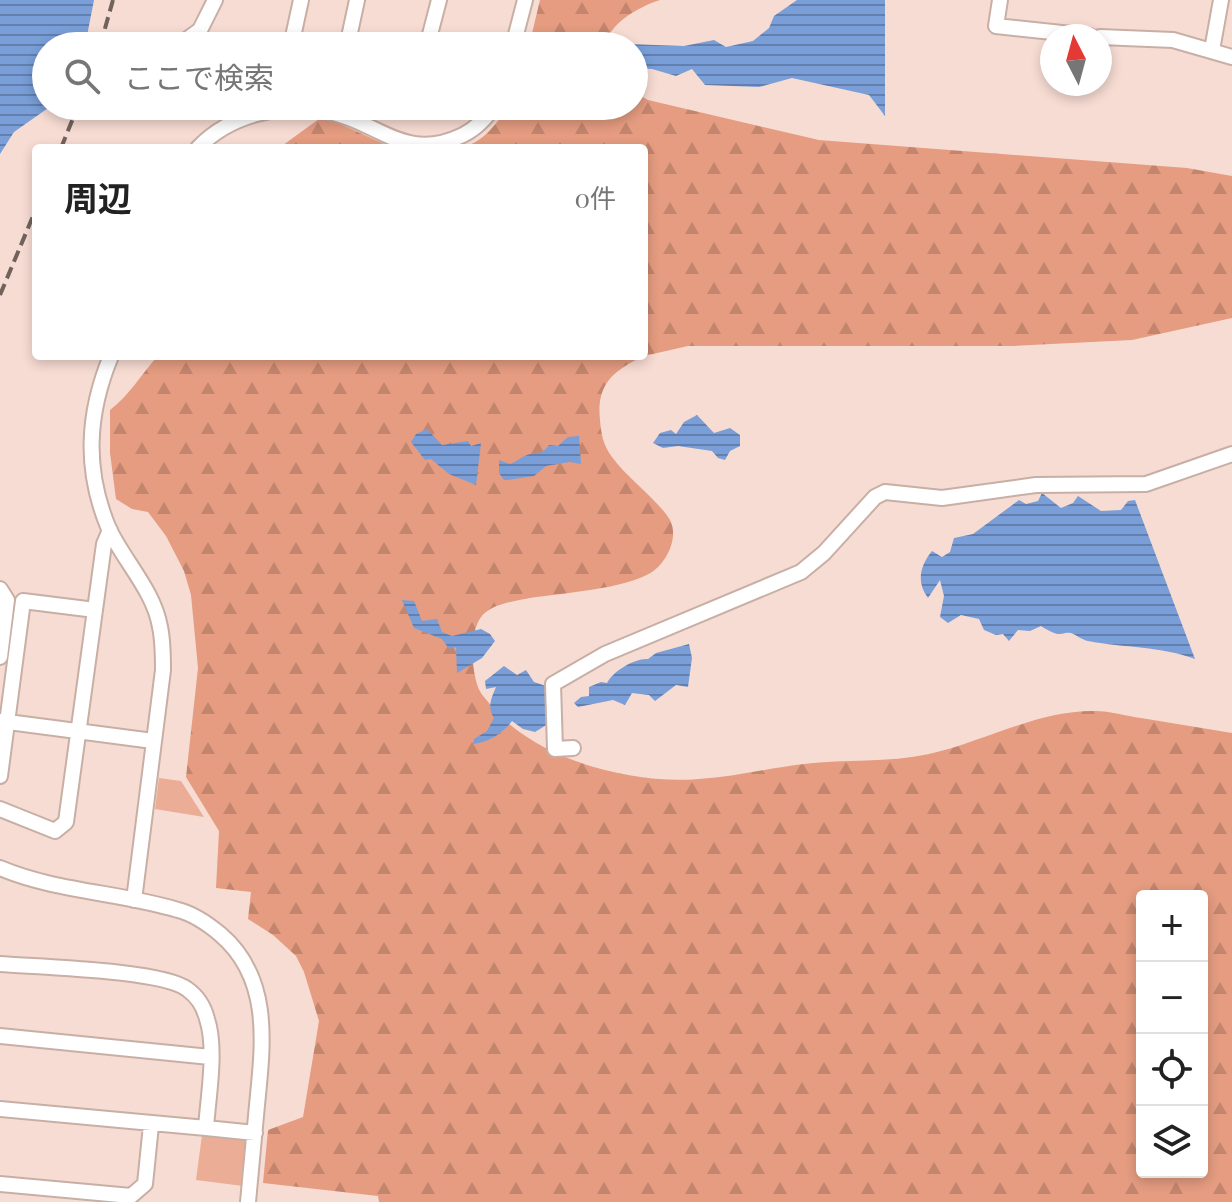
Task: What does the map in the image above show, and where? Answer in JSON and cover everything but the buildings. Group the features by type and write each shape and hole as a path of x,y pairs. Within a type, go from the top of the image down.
{"street":[{"path":"197,32 215,0"},
{"path":"294,32 301,0"},
{"path":"350,32 357,0"},
{"path":"431,32 439,0"},
{"path":"517,32 525,0"},
{"path":"1000,0 996,26 1040,31"},
{"path":"1212,50 1221,0"},
{"path":"1112,37 1173,40 1232,57"},
{"path":"203,144 239,120"},
{"path":"356,120 410,144"},
{"path":"439,144 469,132 483,120"},
{"path":"110,360 95,408 90,447 94,481 110,530 160,624 163,670 134,900"},
{"path":"573,748 555,749 553,684 605,654 801,572 824,553 875,497 885,492 942,498 1036,485 1146,484 1232,454"},
{"path":"0,809 55,831 66,822 104,544 110,530"},
{"path":"0,589 7,600 0,657"},
{"path":"0,776 4,722 23,601 95,610"},
{"path":"4,722 153,741"},
{"path":"0,868 32,881 180,910 207,923 229,942 249,969 258,992 263,1028 248,1202"},
{"path":"0,964 161,978 186,988 202,1005 209,1022 206,1128"},
{"path":"0,1036 210,1057"},
{"path":"0,1109 255,1133"},
{"path":"0,1184 131,1196 145,1184 151,1125"}],"shaded area":[{"path":"159,778 181,781 204,817 155,809"},
{"path":"202,1135 248,1139 243,1186 196,1180"}],"green space":[{"path":"540,0 660,0 635,11 611,32 532,32"},
{"path":"648,100 819,140 1187,168 1232,176 1232,318 1132,340 1013,346 688,346 648,355 648,144 472,144 498,120 648,120"},
{"path":"318,120 332,120 384,144 284,144"},
{"path":"155,360 637,360 616,373 604,388 600,425 612,457 670,520 673,534 667,556 652,572 626,583 496,606 480,618 474,636 476,679 489,703 508,723 531,739 585,764 644,778 673,780 712,778 819,763 898,759 949,749 1032,721 1074,712 1112,713 1232,733 1232,1202 379,1202 378,1196 263,1183 268,1130 303,1117 319,1021 296,956 273,935 248,919 251,892 216,888 219,831 186,777 198,668 191,595 184,571 166,536 148,512 132,509 116,499 110,453 110,410 124,398"}],"water":[{"path":"0,0 94,0 88,32 32,32 32,119 14,132 0,154"},
{"path":"797,0 885,0 885,116 869,95 792,78 759,87 705,85 692,69 676,76 648,69 648,45 684,46 714,40 726,47 753,41 769,28 774,16"},
{"path":"697,415 714,433 730,428 740,435 740,446 730,451 725,460 712,451 678,446 663,448 653,443 660,433 671,430 676,434 684,422"},
{"path":"427,429 442,445 468,441 471,446 481,443 476,485 449,474 431,459 425,460 411,442 416,434"},
{"path":"579,436 581,464 570,462 546,466 534,476 508,480 504,480 499,473 499,460 510,464 527,455 542,452 549,445 558,446 568,437"},
{"path":"1042,493 1061,508 1073,503 1078,496 1101,511 1121,510 1128,501 1135,500 1195,659 1156,649 1088,641 1071,633 1056,633 1041,626 1030,631 1018,630 1009,641 1003,634 996,635 984,630 979,619 961,615 948,623 940,617 944,596 940,580 928,598 921,580 922,568 932,551 942,557 950,552 954,538 973,534 1019,500 1026,504 1038,501"},
{"path":"402,600 414,601 422,621 437,619 442,632 452,636 481,629 495,641 482,658 457,673 456,647 449,649 442,639 414,628"},
{"path":"689,644 692,658 688,687 676,685 655,701 649,695 632,693 625,705 613,700 578,707 574,703 581,697 589,696 589,687 607,683 614,674 631,663"},
{"path":"504,666 517,675 526,670 534,682 546,686 548,724 535,732 523,729 512,721 495,737 473,744 474,739 487,731 494,718 490,707 496,687 486,689 485,681"}],"railway":[{"path":"104,32 113,0"},
{"path":"63,144 72,120"},
{"path":"0,295 32,219"}]}
